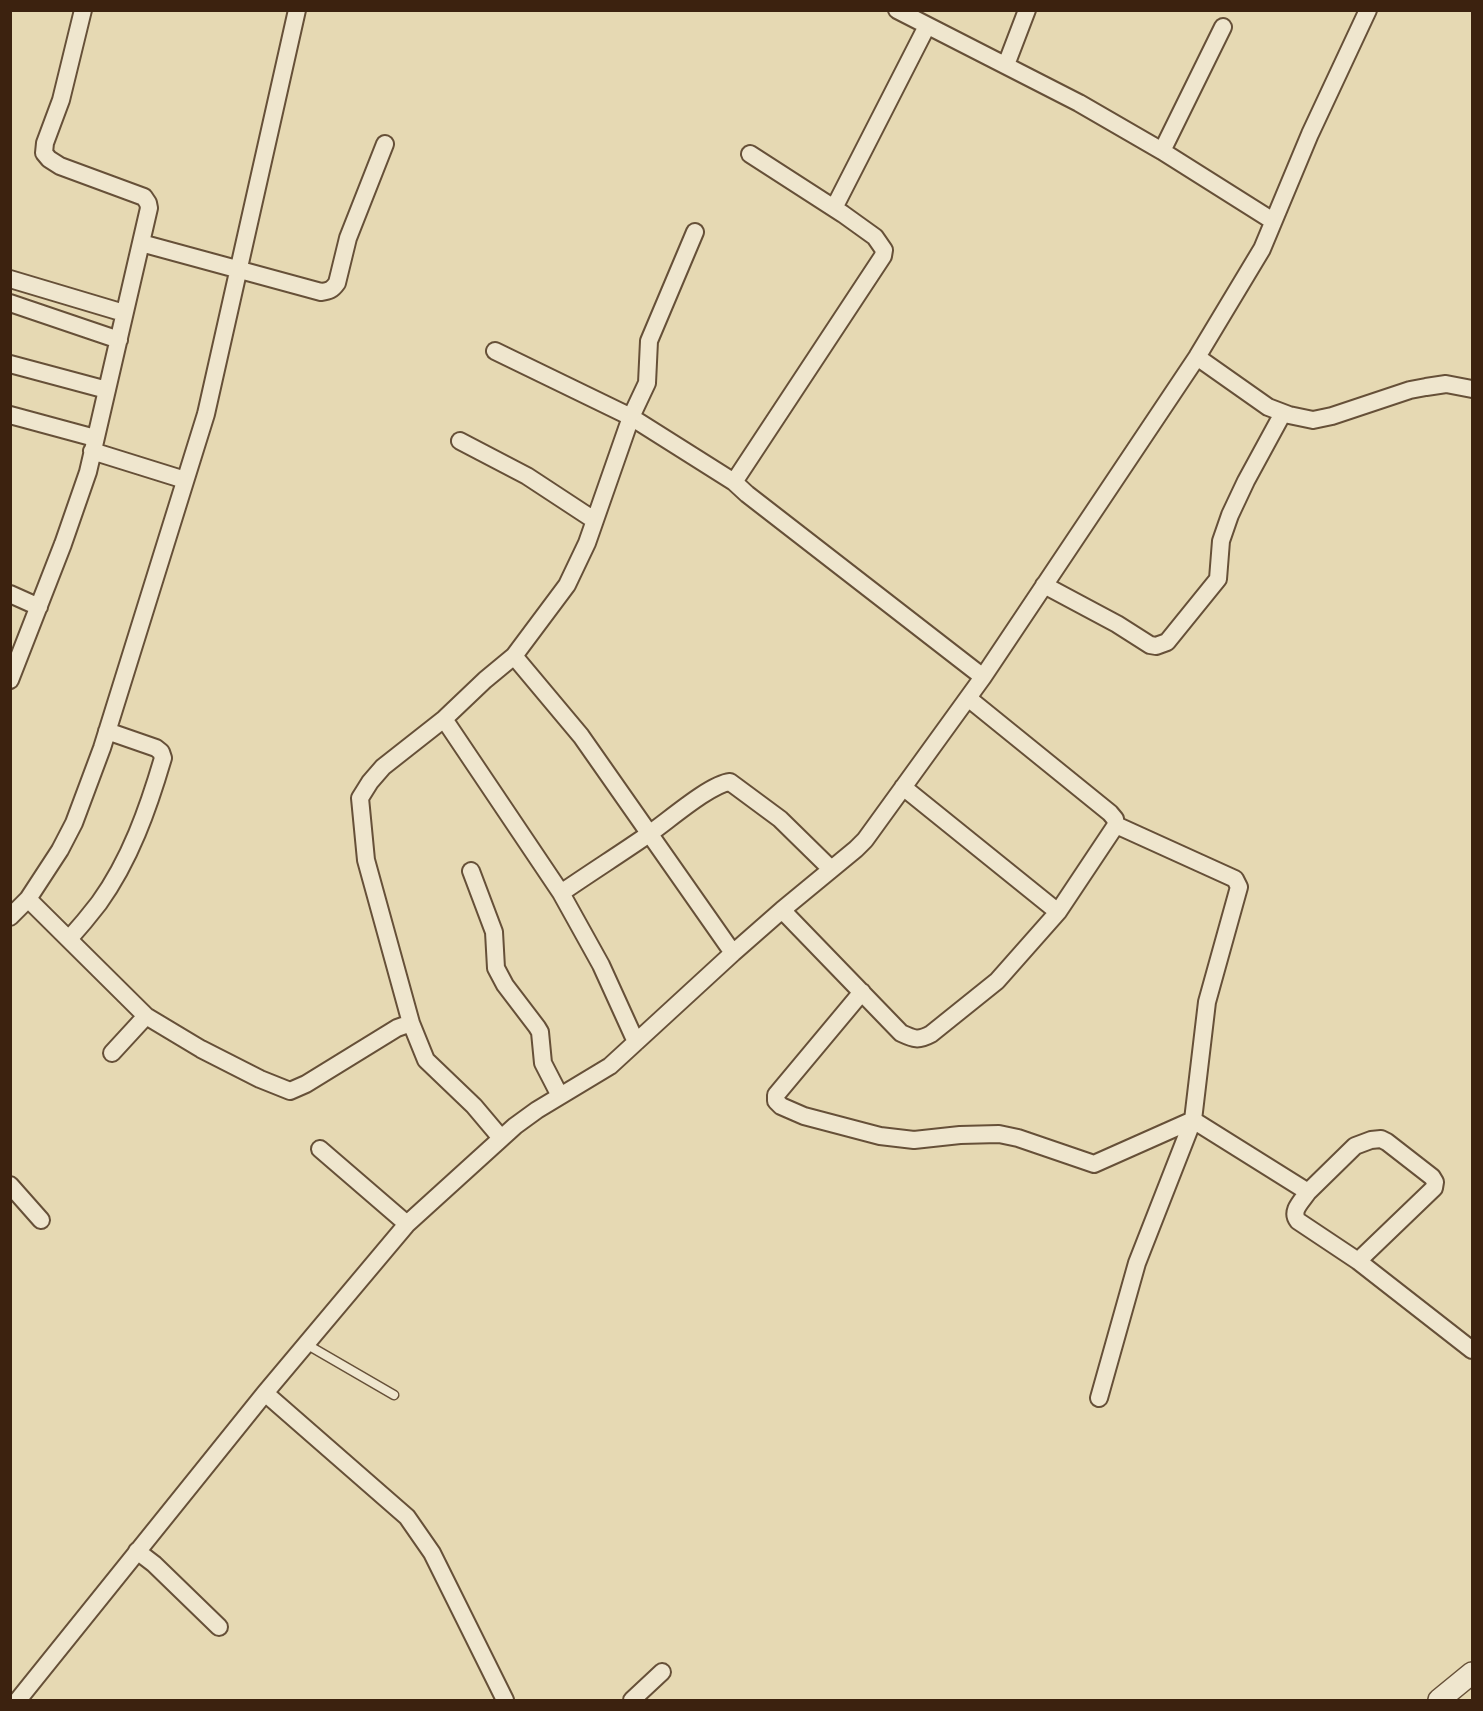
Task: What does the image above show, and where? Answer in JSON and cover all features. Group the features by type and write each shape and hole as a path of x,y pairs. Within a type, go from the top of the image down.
{"street":[{"path":"10,680 67,534 88,472 149,208 144,197 60,166 44,153 45,143 61,100 83,10"},
{"path":"10,917 28,899 50,868 74,824 107,731 206,414 297,10"},
{"path":"897,10 1079,103 1162,151 1274,221"},
{"path":"1006,65 1027,10"},
{"path":"18,1701 264,1393 407,1224 501,1138 537,1110 610,1066 733,953 865,840 983,677 1197,357 1262,249 1310,134 1368,10"},
{"path":"834,208 927,26"},
{"path":"1162,151 1223,27"},
{"path":"141,243 321,292 328,291 337,283 348,238 385,144"},
{"path":"734,482 883,256 884,250 875,237 750,154"},
{"path":"501,1138 474,1106 426,1060 411,1023 366,860 360,798 383,767 444,720 485,680 514,656 567,585 587,543 631,417 647,383 649,341 695,232"},
{"path":"10,279 124,313"},
{"path":"10,303 118,340"},
{"path":"495,351 631,417 734,482 983,677"},
{"path":"1197,357 1268,407 1313,420 1410,390 1446,384 1473,389"},
{"path":"10,364 107,390"},
{"path":"1044,585 1118,624 1150,645 1156,646 1167,642 1218,579 1221,541 1230,515 1283,413"},
{"path":"10,415 185,480"},
{"path":"460,441 527,476 594,520"},
{"path":"10,594 39,607"},
{"path":"514,656 581,736 733,953"},
{"path":"782,910 901,1033 913,1039 924,1038 931,1034 997,981 1058,912 1116,825 1115,819 968,698"},
{"path":"444,720 561,893 601,965 636,1042"},
{"path":"69,939 100,902 124,861 134,841 163,758 161,752 156,748 107,731"},
{"path":"561,893 650,834 712,789 730,782 780,819 831,869"},
{"path":"903,787 1058,912"},
{"path":"1099,1398 1137,1263 1194,1120 1207,1002 1239,887 1235,879 1116,825"},
{"path":"471,871 494,932 496,968 505,985 540,1032 543,1063 560,1096"},
{"path":"28,899 146,1016 201,1049 260,1079 290,1091 306,1084 397,1028 411,1023"},
{"path":"862,992 776,1095 776,1101 781,1106 804,1116 880,1136 914,1140 999,1134 1018,1138 1094,1164 1194,1120"},
{"path":"112,1053 146,1016"},
{"path":"1194,1120 1308,1192"},
{"path":"1358,1261 1434,1188 1435,1182 1432,1177 1381,1139 1355,1146 1308,1192 1294,1212 1294,1216 1358,1261 1473,1350"},
{"path":"320,1149 407,1224"},
{"path":"10,1185 41,1220"},
{"path":"264,1393 406,1517 432,1552 505,1701"},
{"path":"137,1551 154,1564 219,1627"},
{"path":"632,1701 662,1672"},
{"path":"1438,1701 1473,1673"}],"lane":[{"path":"305,1343 394,1395"}]}
